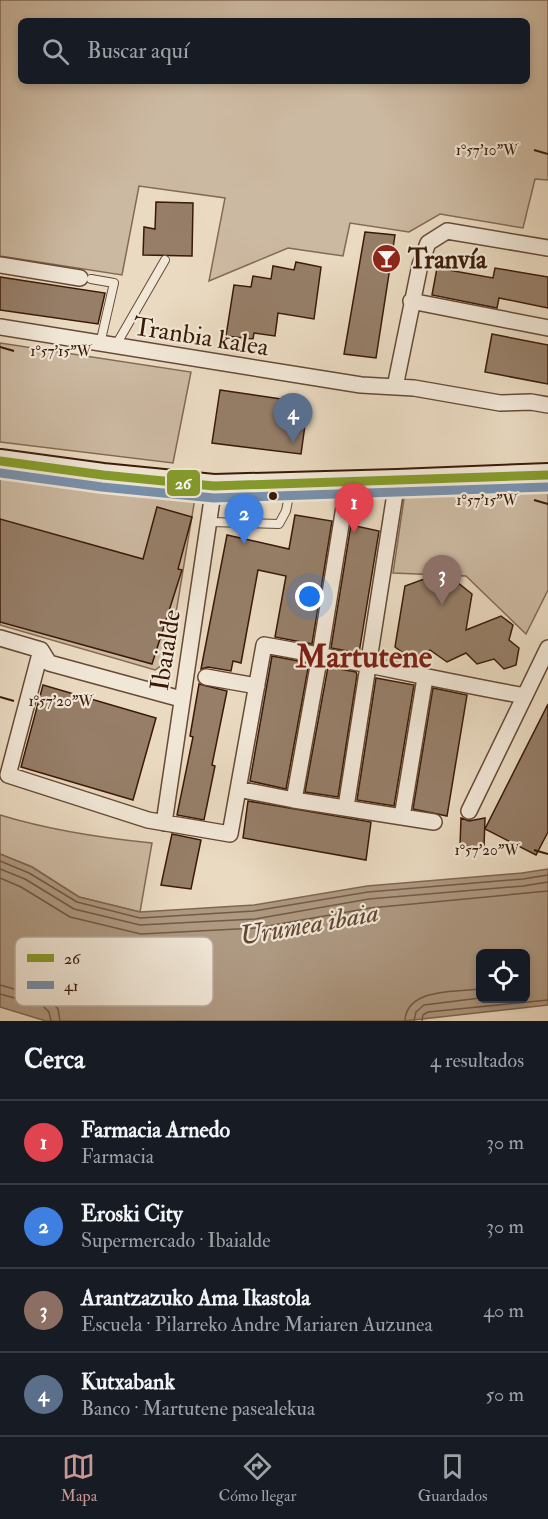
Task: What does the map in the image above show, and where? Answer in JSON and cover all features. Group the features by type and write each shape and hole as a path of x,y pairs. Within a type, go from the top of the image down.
{"main road":[{"path":"0,461 103,475 214,486 548,475"}],"street":[{"path":"395,387 411,301 428,243 447,231 548,248"},
{"path":"0,266 85,278"},
{"path":"411,301 548,328"},
{"name":"Tranbia kalea","path":"0,327 361,385 414,388 500,403 531,402 548,405"},
{"path":"346,807 398,481"},
{"path":"294,800 321,655 348,482"},
{"name":"Ibaialde","path":"164,823 214,486"},
{"path":"0,638 41,650 49,663 181,699"},
{"path":"41,650 8,775 148,820 230,834 264,645 525,696"},
{"path":"469,811 548,648"},
{"path":"206,677 256,686"},
{"path":"402,817 425,678"},
{"path":"238,789 434,822"}],"lane":[{"path":"107,345 165,260"},
{"path":"85,278 114,283 107,345"},
{"path":"210,522 279,524 286,512 292,484"}],"shaded area":[{"path":"0,0 548,0 548,180 535,179 523,228 440,214 409,232 350,223 343,256 288,248 209,281 225,198 139,186 122,275 0,256"},
{"path":"0,343 191,372 173,463 0,442"},
{"path":"0,472 195,498 168,661 155,670 0,625"},
{"path":"548,486 548,590 526,634 466,576 393,573 405,492"},
{"path":"0,815 75,833 152,843 140,912 79,897 32,867 0,854"}],"water":[{"name":"Urumea ibaia","path":"0,854 32,867 79,897 140,912 254,905 367,886 548,869 548,1005 404,1021 46,1021 0,1007"}],"building":[{"path":"156,202 193,203 192,256 143,255 144,227 155,229"},
{"path":"365,232 395,235 376,358 344,354"},
{"path":"296,262 321,267 314,319 278,313 275,336 254,333 253,339 226,336 234,285 251,287 253,276 271,279 273,266 294,270"},
{"path":"437,268 493,278 495,268 548,277 548,308 499,298 497,308 432,295"},
{"path":"0,277 105,293 98,324 0,310"},
{"path":"492,334 548,345 548,384 485,372"},
{"path":"220,390 308,403 301,454 212,443"},
{"path":"157,507 192,517 178,569 182,570 152,664 0,622 0,519 143,559"},
{"path":"295,515 332,521 312,644 275,637 286,576 258,570 241,663 233,661 231,671 208,667 201,669 227,535 289,549"},
{"path":"351,525 379,531 359,653 331,648"},
{"path":"424,579 440,592 458,583 472,594 466,630 501,616 513,625 509,640 519,648 516,665 504,669 494,659 477,664 466,653 447,662 430,650 410,658 395,647 405,586"},
{"path":"272,656 309,663 286,789 250,781"},
{"path":"328,667 356,672 357,675 338,797 305,792"},
{"path":"376,678 414,685 394,806 357,800"},
{"path":"199,684 227,691 204,820 177,815 193,737 190,736"},
{"path":"43,685 156,718 133,800 21,767"},
{"path":"433,688 467,695 447,816 413,809"},
{"path":"548,704 548,832 536,855 485,829"},
{"path":"248,801 371,822 366,860 243,838"},
{"path":"461,818 469,821 485,818 484,847 460,846"},
{"path":"172,834 201,840 191,889 161,885"}],"transit line":[{"name":"26","path":"0,461 103,475 214,486 548,475"},
{"name":"41","path":"0,473 102,487 214,498 548,487"}],"place":[{"name":"Tranvía","path":"387,259"},
{"name":"Kutxabank","path":"293,443"},
{"name":"Farmacia Arnedo","path":"354,533"},
{"name":"Eroski City","path":"244,544"},
{"name":"Arantzazuko Ama Ikastola","path":"442,605"}],"district":[{"name":"Martutene","path":"364,656"}]}
